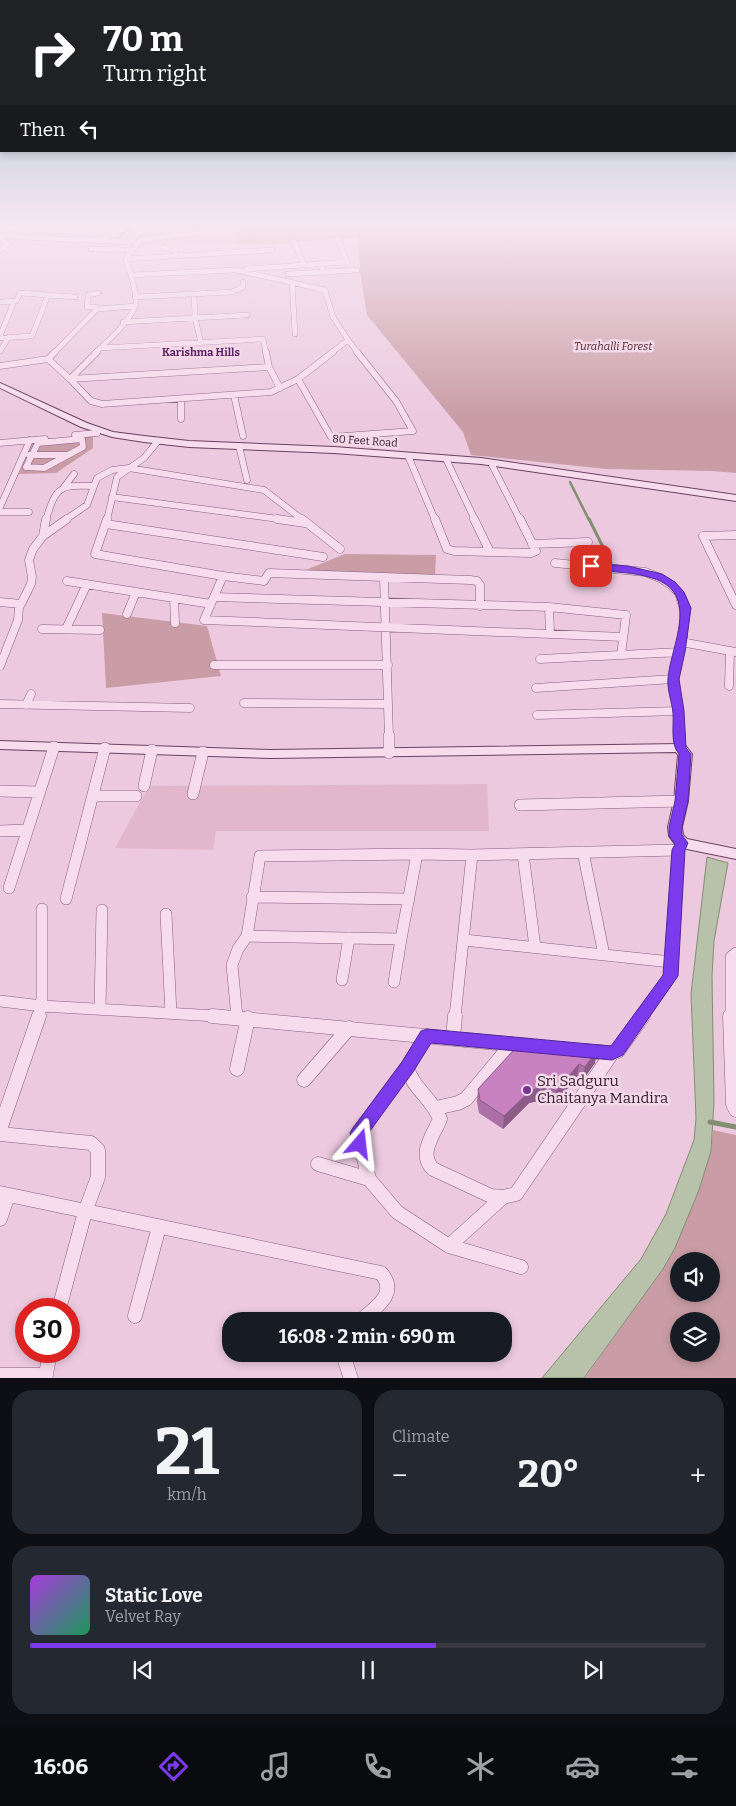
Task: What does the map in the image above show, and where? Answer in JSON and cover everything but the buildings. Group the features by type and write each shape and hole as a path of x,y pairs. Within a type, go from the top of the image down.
{"main road":[{"name":"80 Feet Road","path":"0,387 66,421 98,432 157,442 492,465 736,499"},
{"name":"80 Feet Road","path":"0,387 84,425 122,436 157,442"},
{"name":"80 Feet Road","path":"238,447 334,450 499,463 736,499"},
{"path":"1,748 105,748 270,754 680,748 685,754 681,801 675,827 680,846 736,854"}],"street":[{"path":"70,379 100,348 135,306 133,287"},
{"path":"135,297 236,291 242,287"},
{"path":"292,287 295,334"},
{"path":"298,379 331,437 413,431 391,392 348,340 334,318 325,290 314,287"},
{"path":"48,295 32,336 0,337 14,302 20,294 23,293 75,297"},
{"path":"98,293 88,295 87,307 96,307 97,309 135,306"},
{"path":"194,294 195,318 201,343"},
{"path":"0,302 14,302"},
{"path":"0,366 48,359 97,309"},
{"path":"123,322 247,315"},
{"path":"0,351 9,337"},
{"path":"100,348 263,339 269,367 280,388"},
{"path":"48,359 91,401 102,404 181,400 271,392 298,379 348,340"},
{"path":"70,379 269,367"},
{"path":"234,396 243,436"},
{"path":"181,400 181,419"},
{"path":"0,443 98,432"},
{"path":"82,439 83,447 44,468 26,468 32,455 38,443 82,439"},
{"path":"0,507 30,440"},
{"path":"157,442 144,458 117,477 106,524 95,554 223,576 264,580 270,574 477,581 480,585 480,606"},
{"path":"238,447 247,480"},
{"path":"23,455 68,455"},
{"path":"409,458 447,549 454,551 534,552 536,551 492,465"},
{"path":"447,461 490,552"},
{"path":"42,536 87,505 97,478 112,470 129,468 264,490 340,549"},
{"path":"0,666 18,620 20,604 31,584 30,555 42,536 46,520 56,496 74,474"},
{"path":"64,487 94,486"},
{"path":"112,497 306,523"},
{"path":"0,512 29,512"},
{"path":"106,524 322,557"},
{"path":"736,535 703,536 736,605"},
{"path":"532,544 588,542"},
{"path":"555,563 628,569 658,576 671,584 679,592 686,608 674,679 679,711 680,748"},
{"path":"223,576 204,620 622,637"},
{"path":"384,578 388,665 389,753"},
{"path":"67,580 174,598 549,607 626,614 621,655"},
{"path":"66,629 87,584"},
{"path":"127,614 136,592"},
{"path":"174,598 175,623"},
{"path":"0,602 20,604"},
{"path":"549,607 550,633"},
{"path":"42,629 100,630"},
{"path":"681,642 733,651 729,686"},
{"path":"540,659 680,652"},
{"path":"214,665 388,665"},
{"path":"536,688 674,679"},
{"path":"26,705 31,694"},
{"path":"244,703 388,704"},
{"path":"0,704 190,708"},
{"path":"537,715 679,711"},
{"path":"9,888 54,747"},
{"path":"66,899 105,748"},
{"path":"144,786 152,750"},
{"path":"194,794 203,752"},
{"path":"0,791 39,792"},
{"path":"93,796 136,796"},
{"path":"520,805 681,801"},
{"path":"0,831 27,830"},
{"path":"238,1069 243,1018 232,965 238,949 247,936 260,856 267,854 523,854 680,846 670,976 618,1051 612,1053 576,1050"},
{"path":"583,852 604,955"},
{"path":"394,982 417,854"},
{"path":"523,854 535,947"},
{"path":"453,1038 472,855"},
{"path":"252,897 408,899"},
{"path":"42,909 42,1006 0,1128 95,1145 98,1150 98,1176 85,1212 62,1298"},
{"path":"100,1009 102,910"},
{"path":"166,914 171,1013"},
{"path":"247,936 401,939"},
{"path":"342,980 349,938"},
{"path":"464,940 671,962"},
{"path":"736,953 731,957 730,998 733,1104 736,1110"},
{"path":"0,1001 42,1006 243,1018 540,1047"},
{"path":"304,1080 349,1028"},
{"path":"427,1036 408,1067 358,1133 369,1179 397,1212 449,1246 521,1267"},
{"path":"436,1108 458,1103 466,1099 512,1044"},
{"path":"408,1067 411,1078 436,1108 440,1119 425,1155 427,1163 433,1169 491,1196 503,1197 516,1194 612,1053"},
{"path":"318,1164 369,1179"},
{"path":"0,1219 4,1194 381,1273 390,1284 388,1295 370,1312"},
{"path":"449,1246 503,1197"},
{"path":"135,1316 159,1227"},
{"path":"346,1362 351,1378"},
{"path":"0,1374 46,1375 48,1363"}],"shaded area":[{"path":"487,784 489,831 216,831 213,850 115,848 149,786"},
{"path":"707,857 728,863 714,941 712,976 714,1102 711,1151 699,1190 675,1248 673,1252 670,1252 670,1257 663,1269 584,1378 542,1378 641,1259 666,1214 694,1140 696,1118 691,994"}],"green space":[{"name":"Turahalli Forest","path":"363,287 736,287 736,473 606,469 471,455 463,432 367,315"},
{"path":"93,436 93,448 56,473 19,474 32,442"},
{"path":"345,554 436,555 435,576 303,571"},
{"path":"102,613 207,626 221,676 106,688"},
{"path":"713,1130 736,1135 736,1378 585,1378 670,1257 670,1302 720,1302 720,1252 673,1252 711,1151"}],"waterway":[{"path":"570,482 589,520"},
{"path":"589,519 611,563"},
{"path":"710,1122 736,1127"}],"place":[{"name":"Sri Sadguru Chaitanya Mandira","path":"527,1090"}],"district":[{"name":"Karishma Hills","path":"201,352"}],"route":[{"path":"360,1144 358,1133 408,1067 427,1036 612,1053 618,1051 670,976 678,850 682,843 676,836 675,827 681,801 685,754 680,748 679,711 674,679 686,608 679,592 671,584 658,576 628,569 591,566"}]}
